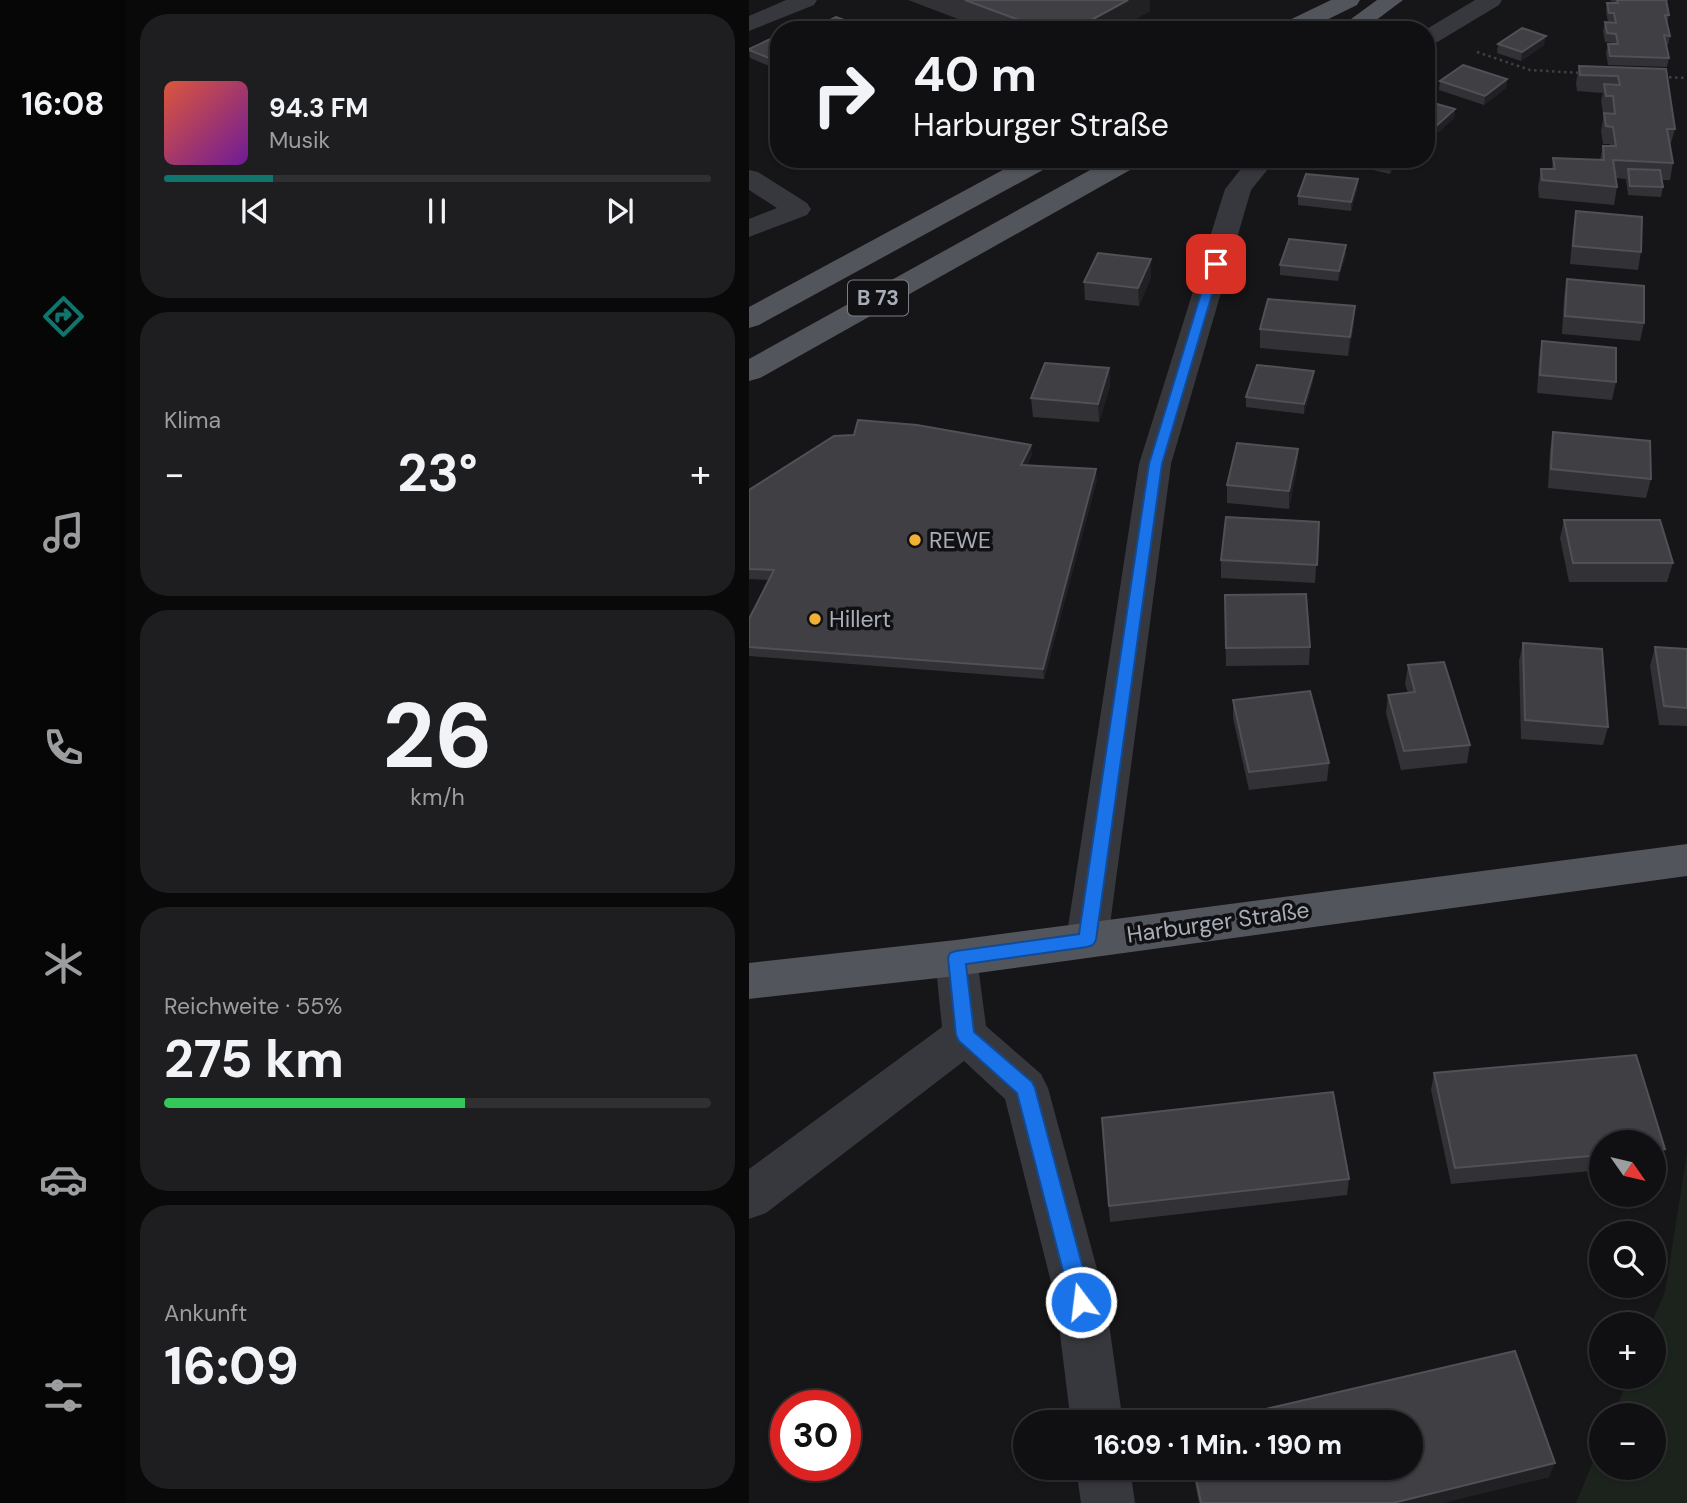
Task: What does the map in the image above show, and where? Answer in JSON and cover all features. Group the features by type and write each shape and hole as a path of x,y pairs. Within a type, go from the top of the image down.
{"main road":[{"path":"1306,21 1349,0"},
{"path":"1360,21 1392,0"},
{"name":"B 73","path":"749,318 1026,168"},
{"name":"B 73","path":"749,372 1113,168"},
{"name":"Harburger Straße","path":"749,981 956,958 1687,860"}],"street":[{"path":"1435,34 1491,0"},
{"path":"749,24 801,1"},
{"path":"1087,940 1155,464 1238,189 1256,168"},
{"path":"749,178 797,209 749,229"},
{"path":"956,958 965,1035 1025,1088 1081,1302 1095,1410"},
{"path":"749,1197 965,1035"},
{"path":"1105,1480 1108,1503"}],"path":[{"path":"1435,40 1530,70 1583,73"},
{"path":"1661,77 1687,78"}],"shaded area":[{"path":"1687,1153 1687,1503 1576,1503 1589,1472 1589,1480 1666,1480 1666,1403 1618,1403 1624,1389 1666,1389 1666,1312 1657,1312 1662,1298 1666,1298"}],"building":[{"path":"965,0 1128,0 1090,21 1022,21"},
{"path":"1617,0 1666,0 1669,15 1665,15 1670,36 1664,35 1669,58 1610,56 1608,44 1618,44 1616,34 1607,33 1605,22 1616,23 1614,13 1609,13 1607,3 1618,3"},
{"path":"836,17 846,21 828,21"},
{"path":"1522,28 1546,36 1522,52 1498,44"},
{"path":"770,39 770,58 749,49"},
{"path":"1463,65 1507,79 1485,96 1440,81"},
{"path":"1579,66 1666,69 1675,129 1667,129 1673,163 1613,160 1617,187 1542,180 1541,169 1555,169 1553,158 1604,160 1603,146 1616,146 1613,127 1606,126 1604,113 1615,114 1613,96 1606,96 1604,84 1620,85 1618,76 1580,75"},
{"path":"1435,103 1455,109 1435,127"},
{"path":"1628,169 1660,170 1663,187 1630,186"},
{"path":"1306,174 1358,179 1351,202 1298,196"},
{"path":"1576,211 1642,217 1641,252 1573,246"},
{"path":"1289,239 1346,245 1339,271 1280,265"},
{"path":"1098,253 1151,259 1138,288 1084,282"},
{"path":"1567,279 1644,286 1644,323 1565,316"},
{"path":"1268,299 1355,306 1350,337 1260,329"},
{"path":"1542,341 1616,348 1616,382 1540,375"},
{"path":"1045,363 1109,368 1098,404 1031,398"},
{"path":"1257,365 1314,371 1304,404 1246,397"},
{"name":"REWE","path":"858,420 917,425 1031,445 1021,465 1096,469 1043,669 749,647 749,619 774,570 749,569 749,490 834,436 854,435"},
{"path":"1553,432 1650,441 1651,479 1551,469"},
{"path":"1237,443 1298,449 1289,491 1227,485"},
{"path":"1226,517 1319,522 1317,565 1221,560"},
{"path":"1564,520 1660,520 1673,563 1573,563"},
{"path":"1306,594 1310,647 1226,648 1225,595"},
{"path":"1523,643 1602,649 1608,727 1525,720"},
{"path":"1655,647 1687,649 1687,708 1664,706"},
{"path":"1444,662 1470,745 1404,751 1388,695 1415,692 1408,665"},
{"path":"1310,691 1329,763 1249,772 1233,700"},
{"path":"1636,1055 1659,1130 1589,1130 1589,1156 1455,1168 1434,1073"},
{"path":"1333,1092 1349,1179 1109,1206 1102,1118"},
{"path":"1515,1351 1555,1463 1393,1503 1201,1503 1196,1480 1423,1480 1423,1410 1261,1410"}],"place":[{"name":"REWE","path":"915,540"},
{"name":"Hillert","path":"815,619"}],"route":[{"path":"1081,1302 1025,1088 965,1035 956,958 1087,940 1155,464 1216,264"}]}
